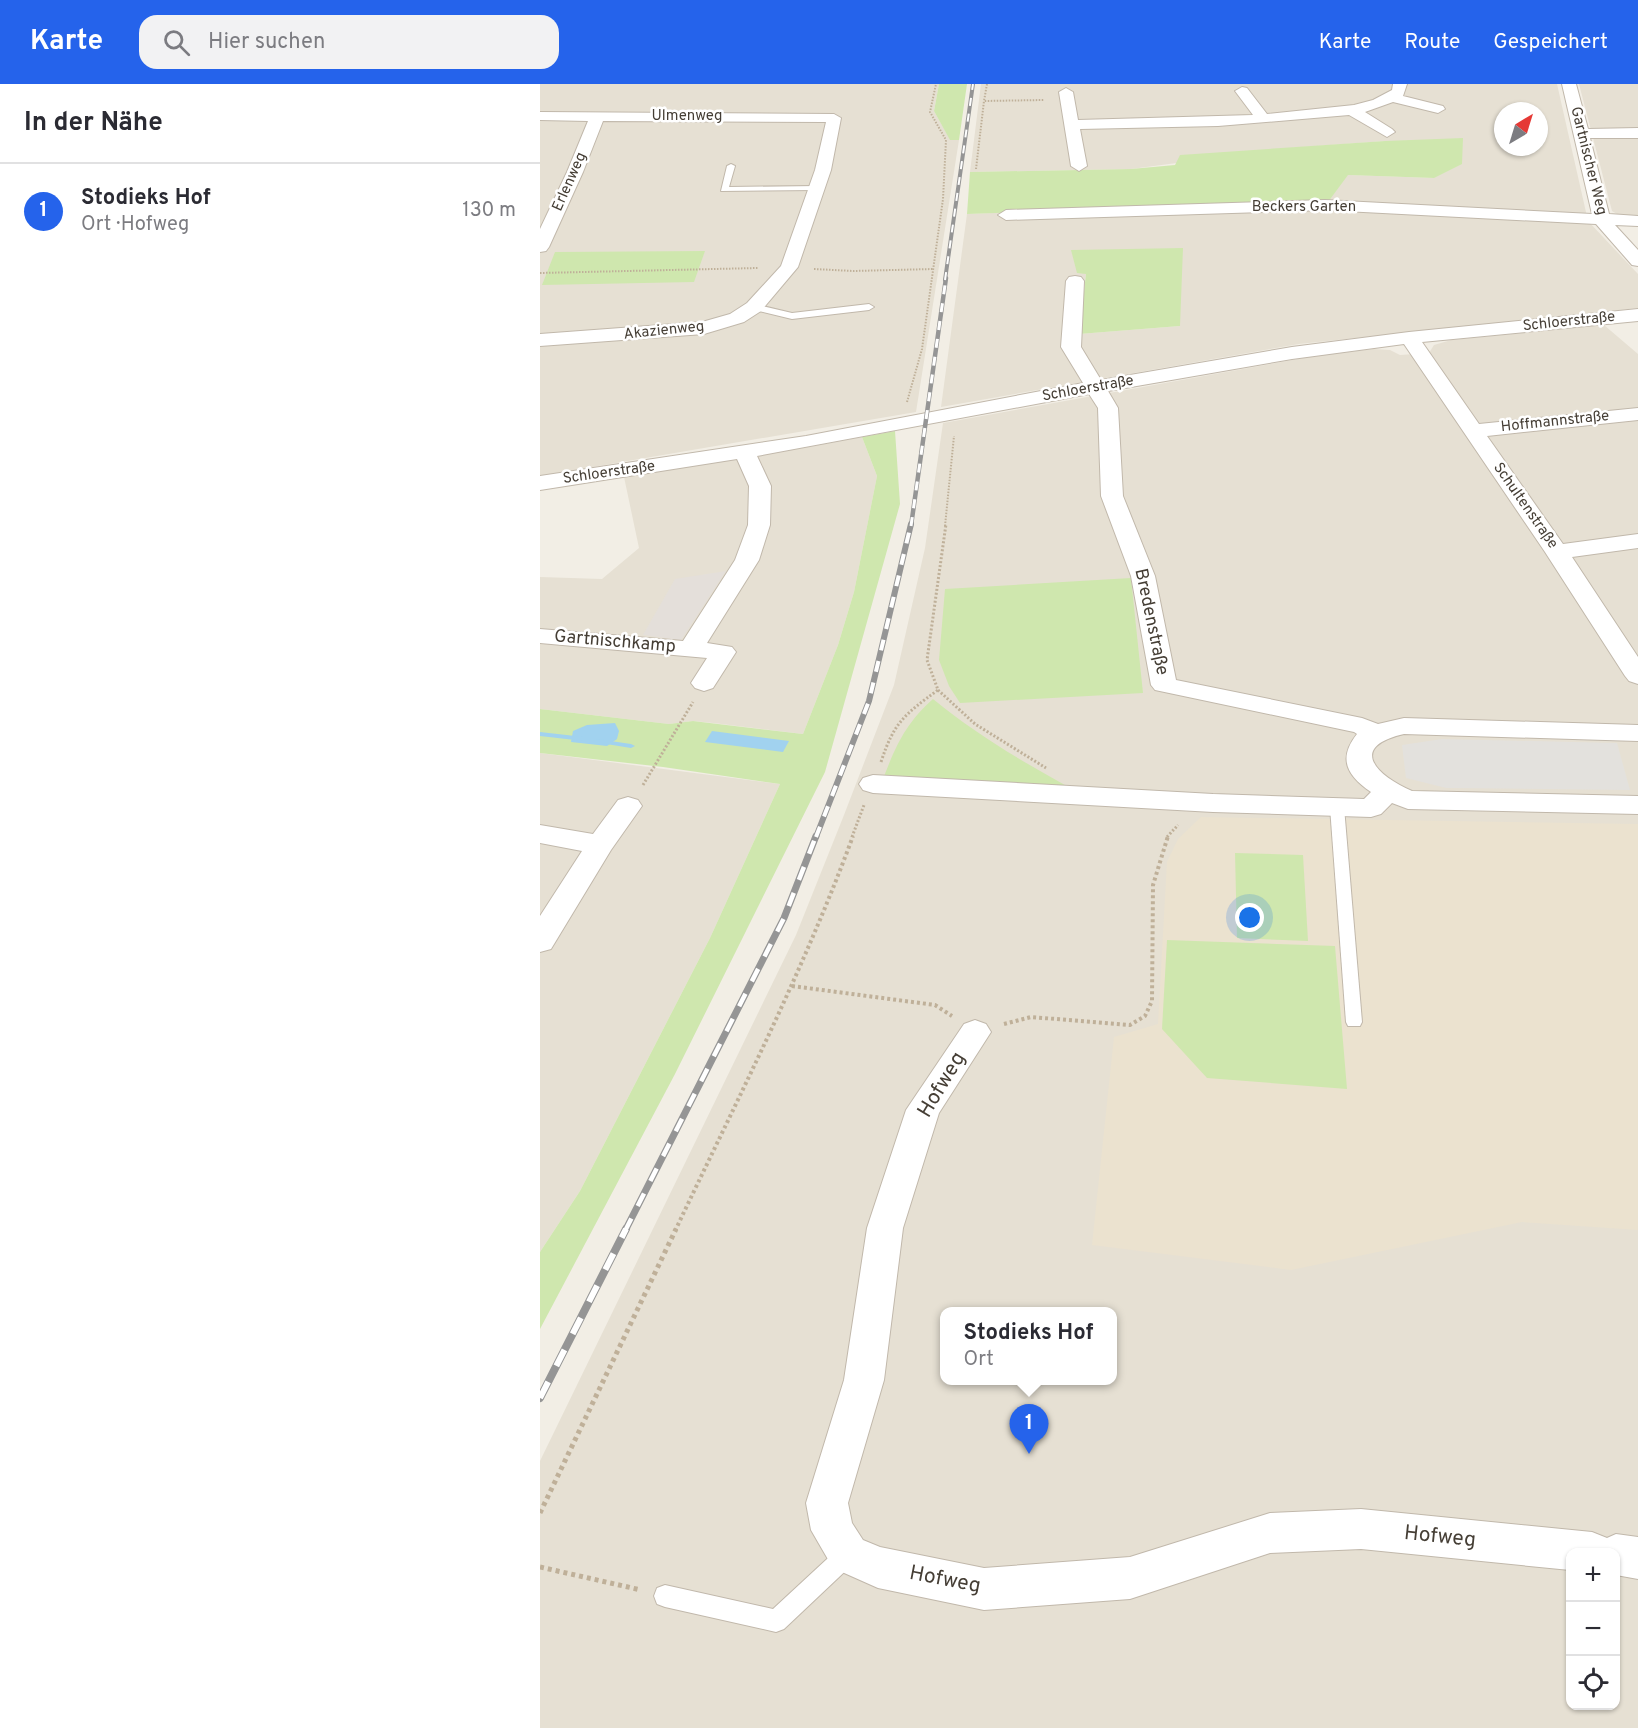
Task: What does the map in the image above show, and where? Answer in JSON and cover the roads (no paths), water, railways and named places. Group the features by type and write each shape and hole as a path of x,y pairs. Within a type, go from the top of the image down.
{"street":[{"name":"Gartnischer Weg","path":"1569,84 1602,220 1638,261"},
{"path":"1242,91 1263,119"},
{"path":"1072,125 1153,125 1287,117 1352,110 1396,91 1438,109"},
{"path":"1066,96 1079,166"},
{"path":"1352,110 1387,132"},
{"name":"Ulmenweg","path":"540,116 834,117"},
{"name":"Erlenweg","path":"540,247 575,172 597,116"},
{"name":"Akazienweg","path":"540,340 704,328 737,318 754,307 789,267 823,170 834,117"},
{"path":"1287,117 1301,131"},
{"path":"1220,122 1231,138"},
{"path":"1153,125 1156,142"},
{"path":"1581,134 1638,133"},
{"name":"Beckers Garten","path":"1006,215 1325,205 1638,221"},
{"path":"1074,281 1071,347 1094,387"},
{"name":"Schloerstraße","path":"540,483 745,452 1094,387 1292,353 1409,338 1638,315"},
{"name":"Schultenstraße","path":"1409,338 1557,552 1638,676"},
{"name":"Bredenstraße","path":"1094,387 1108,408 1112,496 1143,576 1164,685 1362,726 1375,733"},
{"name":"Hoffmannstraße","path":"1473,431 1638,414"},
{"name":"Gartnischkamp","path":"690,648 747,560 759,525 760,486 745,452"},
{"path":"1557,552 1638,541"},
{"name":"Gartnischkamp","path":"540,636 723,652 704,683"},
{"path":"1638,733 1404,726 1388,728 1375,733 1360,749 1358,759 1361,769 1370,780 1387,792 1407,800 1638,805"},
{"path":"873,784 1213,803 1337,807 1371,807 1387,792"},
{"path":"540,941 600,845 628,806"},
{"path":"540,834 600,845"},
{"name":"Hofweg","path":"975,1032 923,1110 885,1228 864,1380 827,1503 832,1530 848,1554 878,1567 984,1589 1130,1578 1270,1533 1360,1529 1566,1549"},
{"path":"1620,1556 1638,1558"}],"lane":[{"path":"731,166 724,189 817,188"},
{"path":"754,307 792,316 870,307"},
{"path":"1337,807 1354,1022"},
{"path":"665,1596 776,1620 848,1554"}],"water":[{"path":"615,723 619,731 617,739 607,746 571,742 573,731 587,725"},
{"path":"712,731 789,741 783,752 705,742"}],"waterway":[{"path":"540,734 584,739"},
{"path":"600,741 631,746"}],"railway":[{"path":"945,280 973,84"},
{"path":"911,526 946,278"},
{"path":"816,837 869,701 911,524"},
{"path":"625,1231 784,918 816,836"},
{"path":"540,1398 626,1229"}],"place":[{"name":"Stodieks Hof","path":"1029,1454"}]}
